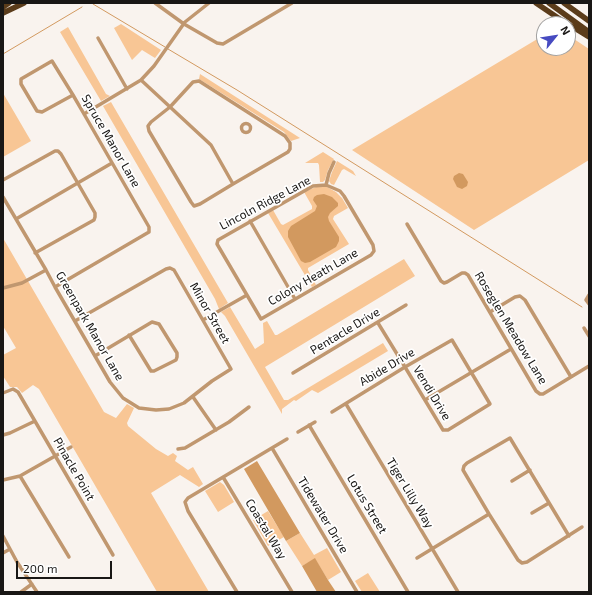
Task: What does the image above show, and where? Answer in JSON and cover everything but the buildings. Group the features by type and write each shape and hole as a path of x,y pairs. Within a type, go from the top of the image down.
{"highway":[{"path":"3,7 9,3"},
{"path":"3,13 24,3"},
{"path":"536,3 556,16"},
{"path":"549,3 589,32"},
{"path":"564,3 589,21"},
{"path":"576,29 589,37"}],"street":[{"path":"155,3 184,24 217,43 223,44 292,3"},
{"path":"84,114 141,80 154,66 184,24 195,13 209,3"},
{"path":"98,38 127,88"},
{"name":"Spruce Manor Lane","path":"55,287 149,232 149,227 73,95 52,61 21,79 21,84 37,110 42,112 73,95"},
{"path":"141,80 210,146 233,184"},
{"path":"199,81 285,136 290,143 290,149 288,152 200,204 194,206 190,202 152,138 148,126 170,107 193,82 199,81"},
{"path":"249,125 254,117"},
{"path":"3,180 55,151 58,152 95,213 94,220 35,253"},
{"path":"326,185 334,162"},
{"path":"16,219 112,163"},
{"name":"Lincoln Ridge Lane","path":"247,295 217,244 218,240 313,186 326,185"},
{"name":"Colony Heath Lane","path":"247,295 261,319 371,255 374,251 373,245 344,196 340,191 326,185"},
{"name":"Greenpark Manor Lane","path":"3,197 110,382 123,398 139,408 156,410 169,409 193,397 212,381 231,369"},
{"path":"250,222 295,299"},
{"name":"Roseglen Meadow Lane","path":"407,224 441,281 447,282 462,273 468,275 536,391 543,394 572,377"},
{"name":"Minor Street","path":"75,321 166,268 170,268 174,270 231,369"},
{"path":"3,288 22,284 46,270"},
{"path":"203,320 247,295"},
{"path":"589,295 586,300 589,304"},
{"path":"490,312 515,297 520,296 525,300 572,377 589,366"},
{"name":"Pentacle Drive","path":"293,373 406,305"},
{"path":"95,356 152,322 159,324 177,353 176,360 154,371 151,371 129,336"},
{"name":"Vendi Drive","path":"378,323 444,431 490,404 472,372"},
{"path":"584,328 589,336"},
{"name":"Abide Drive","path":"332,412 452,340 472,372"},
{"path":"425,400 511,349"},
{"name":"Pinacle Point","path":"3,393 13,389 18,392 113,555"},
{"path":"193,397 216,430"},
{"name":"Tiger Lilly Way","path":"346,404 458,592"},
{"path":"178,449 185,448 216,430 240,415 249,407"},
{"path":"3,435 10,433 34,420"},
{"path":"298,432 315,422"},
{"name":"Lotus Street","path":"309,425 408,592"},
{"path":"569,536 510,438 464,466 464,470 489,514 518,560 526,562 569,536 582,527"},
{"path":"237,592 188,511 185,502 188,498 287,439"},
{"path":"3,480 20,476 71,447"},
{"name":"Tidewater Drive","path":"272,448 358,592"},
{"path":"512,480 530,470"},
{"path":"20,476 69,557"},
{"name":"Coastal Way","path":"223,477 292,592"},
{"path":"532,513 549,503"},
{"path":"417,558 489,514"},
{"path":"3,536 37,592"},
{"path":"3,553 10,549"},
{"path":"21,592 32,584"}],"shaded area":[{"path":"121,24 161,50 155,58 142,50 132,60 114,28"},
{"path":"68,27 106,94 110,96 101,101 60,32"},
{"path":"536,40 536,56 576,56 576,40 589,49 589,160 474,230 352,150"},
{"path":"200,74 300,138 291,141 284,132 199,79"},
{"path":"3,93 31,141 3,157"},
{"path":"111,102 228,303 219,309 215,299 103,106"},
{"path":"323,152 334,159 325,180 320,182 318,163 305,163"},
{"path":"337,161 353,171 356,176 344,169 334,185 331,184 329,181"},
{"path":"459,173 463,174 468,182 467,186 462,189 457,187 453,179 454,176"},
{"path":"316,187 327,187 336,192 348,208 334,216 333,219 349,244 308,268 316,285 312,287 268,213 273,210 283,225 312,209 312,206 304,192"},
{"path":"324,194 332,197 338,203 338,206 330,213 328,217 339,237 339,241 336,247 310,262 305,263 301,261 288,237 288,231 291,226 315,211 317,206 313,200 314,197"},
{"path":"3,238 104,412 116,418 127,404 134,408 127,423 128,426 156,449 168,456 173,453 177,456 175,461 188,470 193,467 203,484 199,487 180,475 151,493 209,592 157,592 39,389 33,385 22,393 17,387 10,387 3,376 3,355 16,348 3,326"},
{"path":"404,259 415,276 265,367 284,400 288,400 383,343 388,351 318,393 312,390 296,401 294,400 282,409 282,414 225,316 221,312 230,307 255,349 264,343 263,323 267,321 275,335 277,335"},
{"path":"257,461 300,533 286,541 244,469"},
{"path":"220,482 224,485 234,502 218,512 205,491"},
{"path":"268,511 284,537 268,546 253,520"},
{"path":"300,533 314,555 327,548 341,572 328,580 315,559 302,566 286,541"},
{"path":"315,558 336,592 317,592 302,566"},
{"path":"368,573 380,592 362,592 355,581"}],"waterway":[{"path":"93,4 165,47"},
{"path":"3,54 82,7"},
{"path":"168,49 237,90 582,307"}]}
